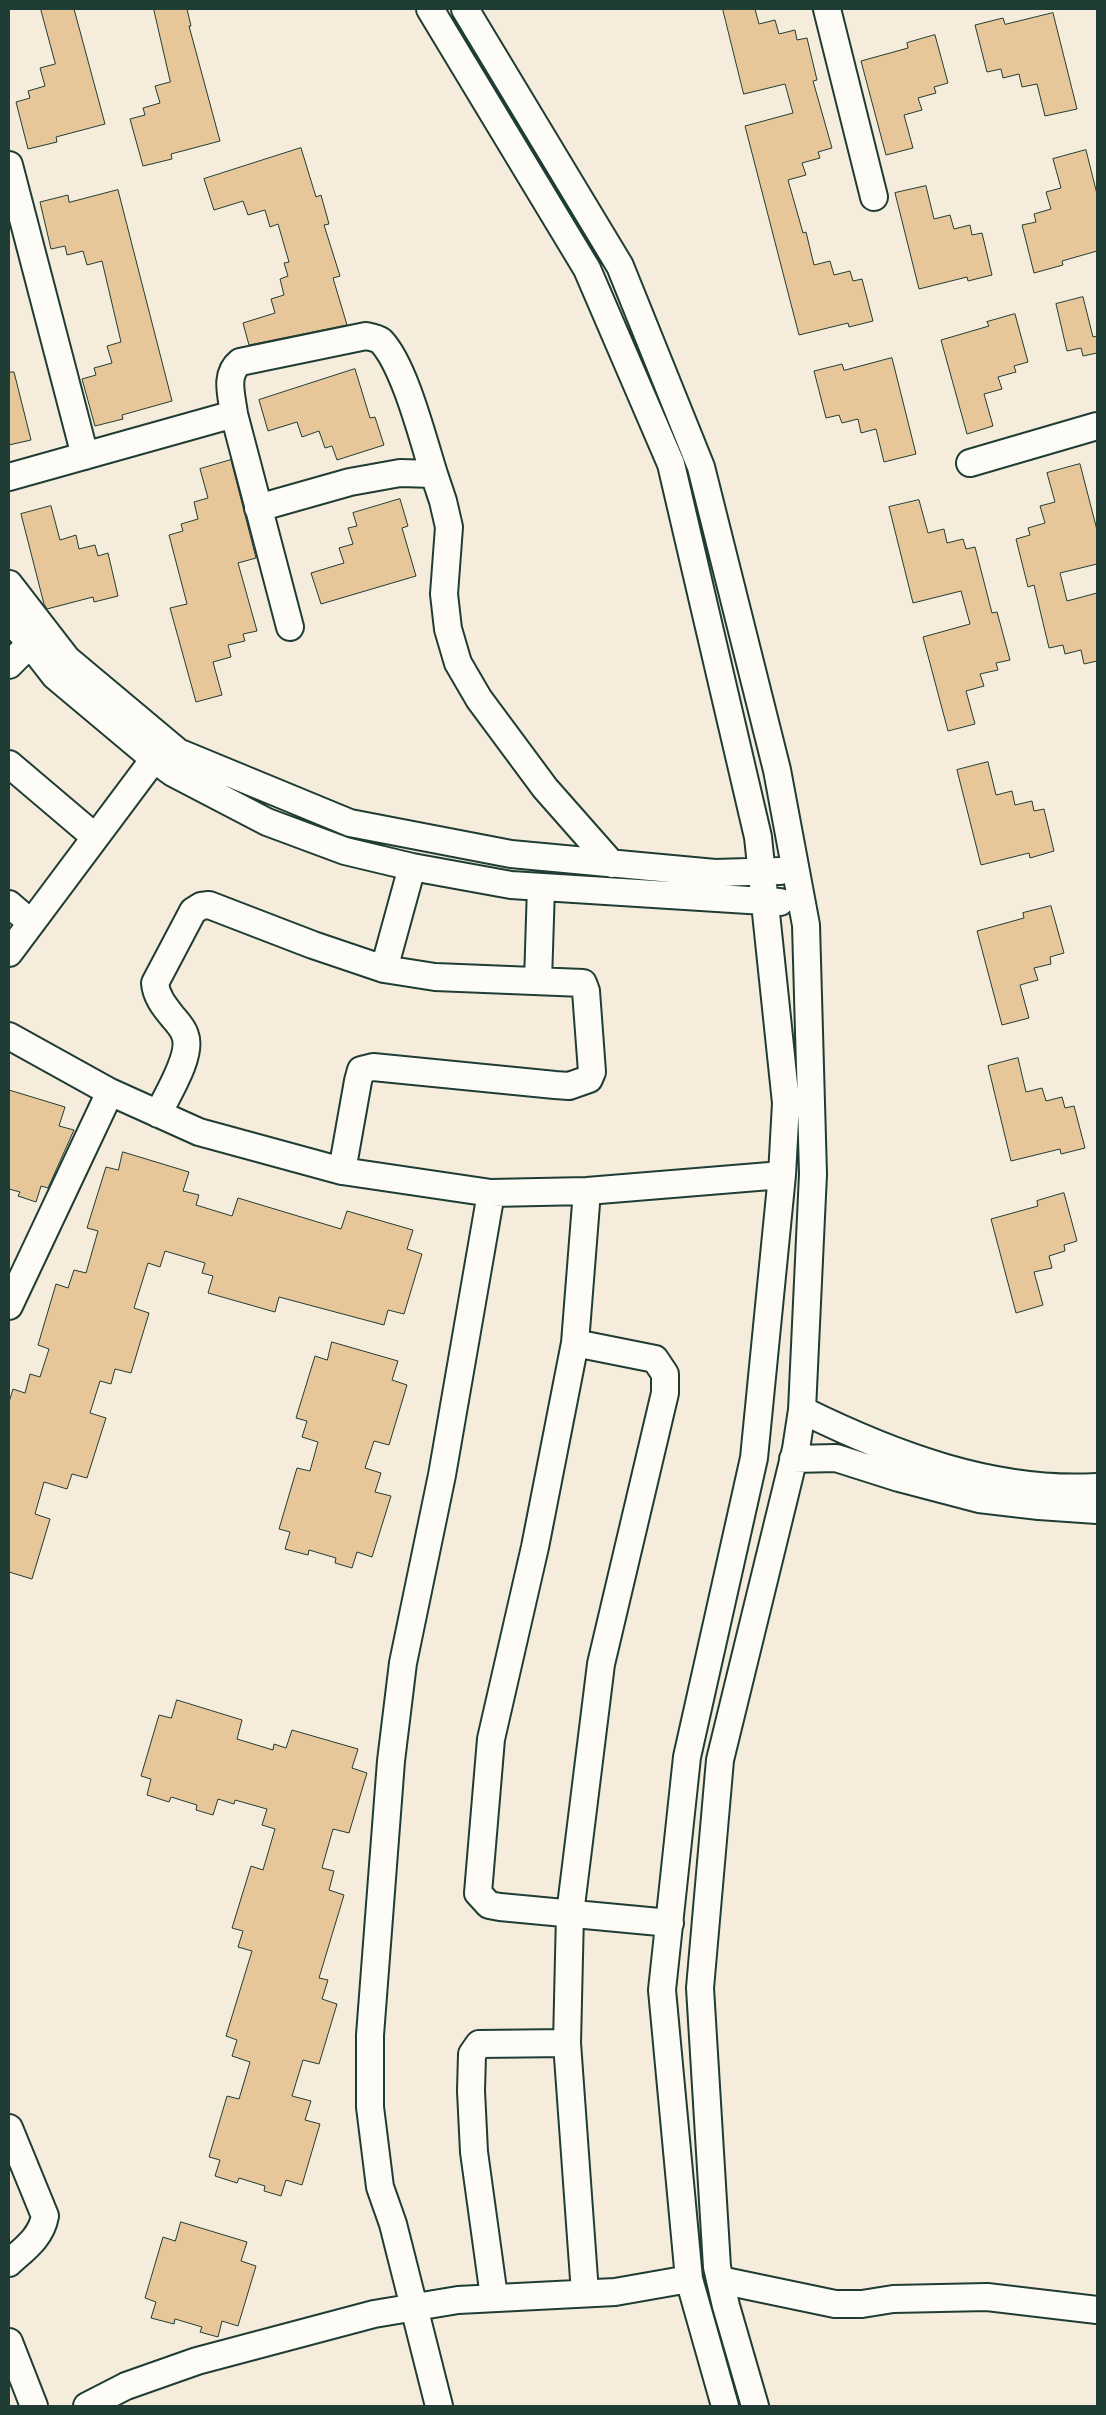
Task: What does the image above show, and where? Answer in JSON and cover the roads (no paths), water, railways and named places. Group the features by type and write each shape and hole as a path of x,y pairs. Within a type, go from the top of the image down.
{"street":[{"path":"430,9 587,269 671,464 758,837 786,1103 782,1175 754,1458 687,1757 662,1990 689,2279 725,2406"},
{"path":"464,9 620,266 701,467 776,770 806,925 813,1174 802,1410 793,1459 720,1770 700,1988 717,2267 755,2406"},
{"path":"827,9 874,197"},
{"path":"9,165 85,456"},
{"path":"290,626 234,414 229,380 232,368 240,362 366,336 380,340 391,357 407,390 444,501 449,527 444,594 448,629 458,664 479,699 545,788 612,864"},
{"path":"9,477 234,414"},
{"path":"970,463 1097,426"},
{"path":"258,508 359,480 400,473 434,474"},
{"path":"9,584 67,659 178,752 350,823 512,854 716,873 762,873 795,869"},
{"path":"9,617 55,676 173,773 267,822 345,851 412,868 511,885 765,902 802,902"},
{"path":"9,665 30,644"},
{"path":"9,953 154,759"},
{"path":"9,764 95,837"},
{"path":"384,969 412,868"},
{"path":"538,980 541,887"},
{"path":"9,904 31,923"},
{"path":"158,1114 182,1064 186,1040 178,1024 155,991 155,983 193,910 201,906 208,905 313,945 384,969 435,977 577,981 584,986 592,1072 589,1079 569,1086 555,1086 373,1067 365,1068 361,1070 358,1081 342,1171"},
{"path":"9,1036 110,1092 200,1132 342,1171 491,1193 587,1191 782,1175"},
{"path":"9,1306 110,1092"},
{"path":"587,1191 576,1343 535,1547 491,1739 478,1893 489,1905 670,1923"},
{"path":"439,2406 393,2224 380,2187 371,2116 370,2035 391,1761 403,1663 442,1474 491,1193"},
{"path":"576,1343 655,1360 665,1374 665,1393 601,1664 570,1914 567,2043 585,2293"},
{"path":"802,1410 871,1442 976,1477 1065,1489 1097,1487"},
{"path":"793,1459 836,1458 899,1478 980,1499 1097,1510"},
{"path":"494,2297 474,2152 470,2091 472,2054 479,2044 567,2043"},
{"path":"9,2128 45,2216 43,2227 38,2236 9,2263"},
{"path":"87,2406 126,2386 197,2361 374,2314 458,2300 615,2292 689,2279"},
{"path":"720,2280 835,2304 862,2304 893,2299 987,2298 1097,2310"},
{"path":"9,2342 34,2406"}]}
